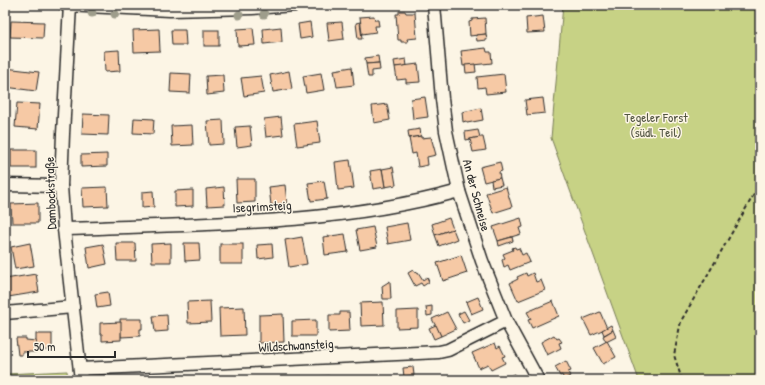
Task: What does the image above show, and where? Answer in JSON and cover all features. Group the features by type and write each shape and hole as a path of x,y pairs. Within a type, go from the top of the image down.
{"street":[{"path":"65,5 170,10 252,8 295,5"},
{"name":"Dambockstraße","path":"70,5 61,186 64,229 80,374"},
{"name":"An der Schneise","path":"434,5 446,131 459,191 482,261 506,321 538,380"},
{"path":"5,186 61,186"},
{"name":"Isegrimsteig","path":"64,229 282,220 378,208 459,191"},
{"path":"5,314 73,307"},
{"name":"Wildschwansteig","path":"80,374 439,352 448,350 506,321"}],"path":[{"path":"760,34 760,48"},
{"path":"682,380 674,355 681,322 760,184"}],"green space":[{"name":"Tegeler Forst (südl. Teil)","path":"563,5 760,5 760,380 639,380 551,138"},
{"path":"67,371 68,380 5,380 5,374"}],"building":[{"path":"399,11 415,13 417,38 407,39 408,42 401,42 401,40 398,40 396,14 399,14"},
{"path":"374,16 375,20 378,20 379,26 375,26 376,32 362,34 360,17"},
{"path":"543,16 545,32 527,33 526,18"},
{"path":"485,18 486,34 470,36 469,22 472,21 472,19"},
{"path":"11,21 44,22 43,38 10,37"},
{"path":"310,22 312,37 300,39 298,24"},
{"path":"342,22 344,39 329,41 327,23"},
{"path":"360,22 362,39 358,39 356,23"},
{"path":"281,27 282,42 264,44 263,29"},
{"path":"253,28 255,45 238,46 237,29"},
{"path":"159,29 160,51 134,52 133,30"},
{"path":"171,30 185,30 186,45 172,45"},
{"path":"204,30 219,30 219,46 204,46"},
{"path":"486,34 487,40 477,41 476,35"},
{"path":"486,48 487,52 491,52 492,63 463,66 461,51"},
{"path":"119,50 120,71 105,72 104,51"},
{"path":"378,56 379,63 366,64 365,58"},
{"path":"406,59 407,66 395,67 394,61"},
{"path":"379,63 380,70 372,71 372,77 368,77 366,64"},
{"path":"418,64 420,82 406,83 406,79 397,80 395,67"},
{"path":"475,64 476,72 466,73 465,65"},
{"path":"352,67 354,85 337,87 334,70"},
{"path":"5,68 39,72 36,91 5,87"},
{"path":"289,71 292,89 273,92 270,75"},
{"path":"171,73 191,74 190,93 170,92"},
{"path":"321,73 324,90 306,93 303,76"},
{"path":"504,74 506,92 486,94 485,87 478,88 477,77"},
{"path":"223,75 224,93 207,95 206,76"},
{"path":"261,76 264,93 244,96 241,78"},
{"path":"425,97 428,117 413,119 411,99"},
{"path":"543,98 545,113 527,115 525,100"},
{"path":"17,103 40,104 38,129 15,127"},
{"path":"387,104 390,120 374,123 372,106"},
{"path":"481,108 483,120 467,123 466,121 463,122 462,112"},
{"path":"83,114 109,115 108,135 82,134"},
{"path":"281,117 283,135 266,137 264,119"},
{"path":"134,118 154,119 153,134 133,133"},
{"path":"223,120 224,144 209,145 207,121"},
{"path":"317,121 320,143 297,146 294,124"},
{"path":"192,125 193,145 172,146 171,126"},
{"path":"250,126 252,145 237,147 235,127"},
{"path":"420,129 421,136 409,138 408,131"},
{"path":"478,130 480,137 466,140 465,132"},
{"path":"421,136 421,138 431,137 436,155 427,157 428,165 418,167 416,153 412,154 409,138"},
{"path":"483,137 486,150 473,152 470,139"},
{"path":"11,150 36,150 36,168 11,168"},
{"path":"107,154 107,166 81,167 81,155"},
{"path":"350,160 354,188 338,190 335,162"},
{"path":"500,162 502,171 499,172 500,178 484,182 480,167"},
{"path":"393,167 396,185 385,187 382,169"},
{"path":"382,169 385,187 373,189 370,171"},
{"path":"500,178 502,185 492,187 491,180"},
{"path":"236,179 255,179 255,202 237,203"},
{"path":"324,181 327,199 311,201 308,183"},
{"path":"285,185 287,203 271,205 269,187"},
{"path":"107,187 108,206 83,207 82,188"},
{"path":"224,187 225,205 207,206 206,189"},
{"path":"506,187 512,207 493,213 486,193"},
{"path":"193,190 193,206 175,207 175,191"},
{"path":"153,191 154,207 142,208 142,192"},
{"path":"38,203 38,223 12,223 11,204"},
{"path":"449,218 453,229 435,235 432,224"},
{"path":"521,218 523,227 519,228 521,234 498,241 493,227"},
{"path":"407,223 410,240 388,244 385,227"},
{"path":"373,227 377,247 360,250 356,230"},
{"path":"453,229 457,239 439,246 435,235"},
{"path":"345,234 348,252 325,255 323,237"},
{"path":"302,237 307,264 289,267 285,240"},
{"path":"512,237 513,241 499,246 498,241"},
{"path":"30,243 34,266 15,269 11,247"},
{"path":"116,243 135,243 136,261 117,261"},
{"path":"171,243 171,262 152,262 151,244"},
{"path":"184,243 199,243 200,260 185,261"},
{"path":"103,244 107,264 89,268 86,247"},
{"path":"220,244 243,244 243,264 220,264"},
{"path":"272,244 273,257 258,259 257,245"},
{"path":"515,247 516,249 519,248 522,255 526,253 530,262 510,270 508,265 504,267 502,260 505,258 503,254 513,250 512,248"},
{"path":"461,255 467,273 443,281 437,263"},
{"path":"413,270 415,273 418,272 423,280 427,277 429,282 423,286 421,283 415,286 408,273"},
{"path":"526,273 527,276 533,273 536,282 541,280 545,290 518,301 510,283 518,279 517,277"},
{"path":"36,274 39,292 8,297 5,279"},
{"path":"390,281 391,299 383,299 382,286"},
{"path":"108,292 110,306 97,308 95,294"},
{"path":"478,297 483,309 471,314 466,302"},
{"path":"210,301 211,322 188,323 187,302"},
{"path":"553,301 559,316 532,328 528,320 531,319 527,312"},
{"path":"383,302 384,325 361,326 360,303"},
{"path":"432,306 432,315 427,316 426,307"},
{"path":"244,307 245,335 220,336 219,308"},
{"path":"418,310 418,327 397,328 397,311"},
{"path":"464,311 469,320 463,323 458,314"},
{"path":"340,312 349,312 350,331 329,332 329,315 340,315"},
{"path":"447,312 456,329 441,336 432,319"},
{"path":"600,312 607,328 591,335 583,319"},
{"path":"283,314 284,342 259,343 259,315"},
{"path":"167,315 168,331 155,332 153,316"},
{"path":"120,319 142,319 140,336 121,337"},
{"path":"316,320 316,336 292,336 292,321"},
{"path":"121,322 121,340 102,341 102,334 100,334 100,323"},
{"path":"436,325 441,336 434,339 429,328"},
{"path":"611,325 613,330 604,335 602,330"},
{"path":"613,330 616,337 606,342 603,336"},
{"path":"36,334 52,334 52,350 36,350"},
{"path":"554,335 562,342 559,343 561,348 547,355 541,342"},
{"path":"16,338 26,338 26,340 36,341 36,352 22,352 22,355 18,355"},
{"path":"607,341 616,357 603,364 594,348"},
{"path":"495,343 497,348 500,346 505,356 502,357 505,363 491,370 488,364 479,368 472,353"},
{"path":"566,361 571,371 568,372 570,376 564,379 562,375 560,376 555,367"},
{"path":"413,367 414,375 404,377 403,368"},
{"path":"514,374 517,380 501,380"},
{"path":"329,376 329,380 312,380 311,377"}]}
